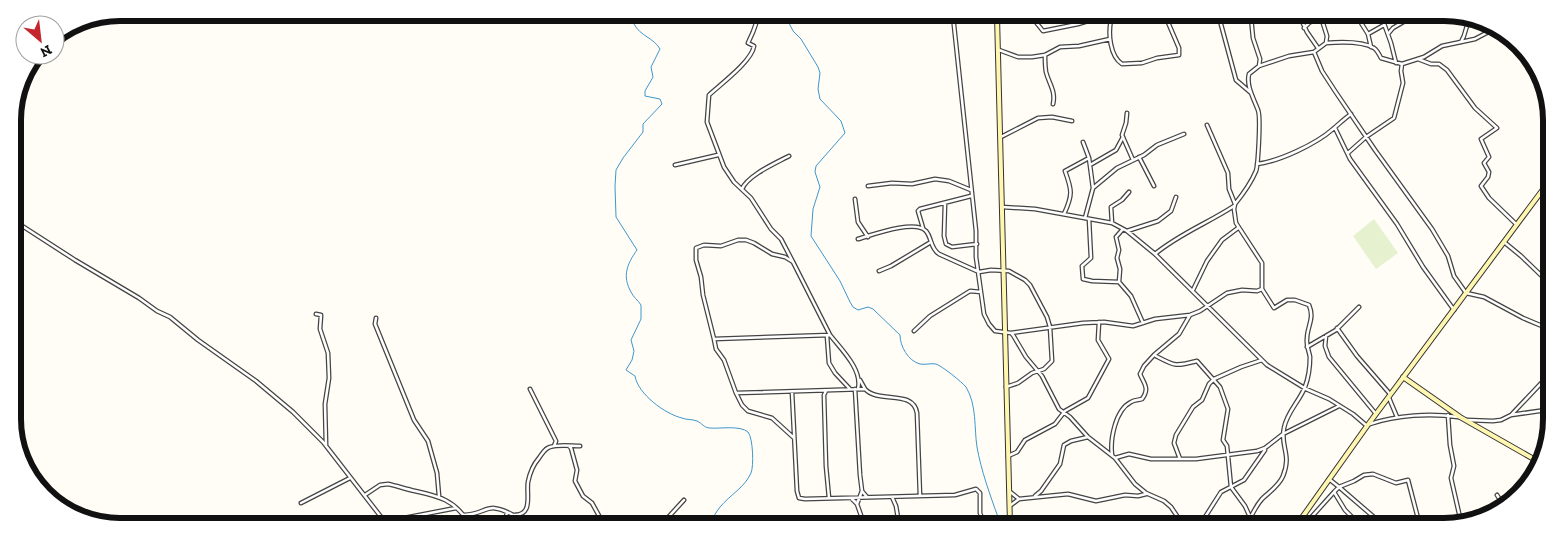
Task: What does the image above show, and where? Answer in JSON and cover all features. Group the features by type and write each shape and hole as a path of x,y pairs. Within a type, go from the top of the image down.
{"street":[{"path":"757,21 748,42 754,46 753,51 738,69 708,96 707,122 718,155 730,178 751,198 771,229 781,239 829,336 851,364 865,389 877,395 905,398 915,406 917,413 920,496"},
{"path":"953,21 977,244 976,257 984,314 994,331 1011,334 1050,327 1099,322 1131,326 1156,319 1190,315 1200,311 1227,293 1262,289"},
{"path":"998,21 1007,456 1010,518"},
{"path":"1035,21 1043,31 1087,21"},
{"path":"1111,21 1110,39 1116,57 1122,64 1142,63 1157,58 1177,56 1180,53 1179,48 1167,21"},
{"path":"1220,21 1236,80 1251,93"},
{"path":"1252,21 1253,38 1260,59 1259,66"},
{"path":"1301,21 1318,48"},
{"path":"1304,28 1313,21"},
{"path":"1323,21 1327,32 1326,43"},
{"path":"1360,21 1368,34 1371,47"},
{"path":"1383,21 1396,62"},
{"path":"1388,34 1393,28 1405,21"},
{"path":"1460,43 1466,35 1466,24"},
{"path":"1368,34 1384,25"},
{"path":"1155,254 1184,233 1206,224 1235,205 1246,190 1257,164 1260,117 1251,93 1248,75 1259,66 1289,56 1314,52 1326,43 1344,42 1371,47 1376,49 1381,58 1402,64 1429,55 1442,46 1460,43 1488,32"},
{"path":"998,50 1018,57 1045,55 1060,47 1087,45 1110,39"},
{"path":"1314,52 1322,71 1438,238 1448,256 1452,273 1466,293 1484,297 1543,326"},
{"path":"1045,55 1047,74 1053,90 1052,104"},
{"path":"1418,59 1431,64 1439,64 1447,70 1475,108 1497,128 1481,140 1489,157 1484,163 1489,172 1488,177 1481,186 1489,198 1517,225"},
{"path":"1348,153 1366,136 1394,117 1403,83 1402,64"},
{"path":"1090,165 1116,150 1122,137 1127,114"},
{"path":"1257,164 1275,160 1299,150 1335,128 1339,122 1351,114"},
{"path":"1000,137 1038,118 1052,117 1072,121"},
{"path":"1207,124 1227,171 1238,228 1262,263 1262,289 1274,308 1288,300 1295,300 1309,305 1311,322 1307,337 1310,360 1304,388 1287,415 1283,434 1287,464 1282,477 1262,499 1250,517"},
{"path":"1335,128 1348,153 1397,224 1423,267 1454,310"},
{"path":"1093,188 1112,172 1157,145 1184,134"},
{"path":"1122,137 1133,160"},
{"path":"1083,142 1089,158 1093,188 1087,219 1091,258 1082,266 1083,279 1119,282"},
{"path":"676,166 718,155"},
{"path":"742,189 744,184 759,173 789,156"},
{"path":"1139,157 1154,186"},
{"path":"1064,214 1071,194 1071,186 1064,171 1089,158"},
{"path":"868,186 892,183 912,184 935,178 949,181 971,190"},
{"path":"1302,518 1389,395 1543,190"},
{"path":"1112,223 1111,206 1122,200 1129,192"},
{"path":"971,196 919,210 923,229 934,250 979,272 1003,270 1017,274 1030,285 1046,312 1050,327 1052,361 1047,367 1006,388"},
{"path":"1127,231 1158,221 1171,211 1176,197"},
{"path":"855,199 858,222 868,237"},
{"path":"946,203 944,236 946,244 952,247 977,244"},
{"path":"1002,206 1035,209 1112,223 1127,231 1155,254 1206,306 1280,375 1321,395 1367,425"},
{"path":"21,225 157,311 170,317 276,397 307,425 382,518"},
{"path":"858,239 896,229 914,227 923,229"},
{"path":"1192,290 1207,261 1222,240 1238,228"},
{"path":"1123,229 1116,237 1119,250 1117,258 1120,269 1119,282 1131,296 1143,323"},
{"path":"1232,232 1242,233"},
{"path":"793,262 785,257 772,254 746,240 738,240 721,246 697,246 696,260 702,278 703,295 716,349 724,360 736,394 748,411 772,418 794,438"},
{"path":"879,271 891,266 930,242"},
{"path":"1504,242 1522,256 1543,277"},
{"path":"914,331 930,316 970,291 981,292"},
{"path":"1307,347 1338,328 1359,307"},
{"path":"316,314 321,315 320,329 328,353 329,378 325,412 326,447"},
{"path":"1114,457 1111,440 1122,411 1130,402 1142,399 1144,396 1146,382 1140,374 1144,366 1179,334 1190,315"},
{"path":"376,318 375,324 405,400 414,420 428,441 437,473 439,496"},
{"path":"1007,456 1017,452 1022,442 1027,438 1055,424 1062,413 1088,398 1109,359 1098,340 1099,322"},
{"path":"1338,328 1357,356 1389,395 1397,417"},
{"path":"1011,334 1044,380 1062,413 1070,417 1088,438 1114,457 1135,484 1146,494 1164,501 1172,507 1179,518"},
{"path":"714,339 829,336"},
{"path":"829,336 828,356 831,366 850,390"},
{"path":"1326,336 1325,346 1329,357 1376,414"},
{"path":"1154,355 1179,366 1197,361 1214,379 1222,391 1229,411 1223,440 1227,446 1231,487 1245,506 1250,517"},
{"path":"1180,458 1174,442 1176,435 1193,408 1202,400 1207,387 1214,379 1262,360"},
{"path":"1403,378 1460,417 1534,459"},
{"path":"860,380 856,389 862,491 867,497"},
{"path":"1511,415 1543,381"},
{"path":"530,389 556,441 554,446"},
{"path":"736,394 865,389"},
{"path":"820,391 824,395"},
{"path":"826,391 824,395 829,498"},
{"path":"792,392 796,491 798,498 901,498 955,495 976,489 980,493 982,518"},
{"path":"1204,518 1221,492 1246,478 1265,448 1283,434 1339,406"},
{"path":"1465,420 1493,421 1501,420 1511,415 1543,410"},
{"path":"1367,425 1397,417 1441,414 1460,417"},
{"path":"1448,416 1454,466 1451,478 1460,516"},
{"path":"1034,497 1060,464 1064,445 1088,438"},
{"path":"516,515 527,507 529,501 528,483 534,464 548,448 572,444 580,446"},
{"path":"567,445 570,447 577,470 575,481 583,496 592,504 599,518"},
{"path":"1114,457 1129,454 1151,460 1228,456 1265,448"},
{"path":"1311,518 1338,487 1364,475 1373,474 1396,483 1408,480 1418,518"},
{"path":"301,503 350,478"},
{"path":"1329,478 1375,518"},
{"path":"364,495 380,485 388,484 439,496 448,500 466,518"},
{"path":"857,504 858,497 862,491"},
{"path":"1009,491 1019,499"},
{"path":"1334,492 1345,510 1353,518"},
{"path":"1010,506 1019,499 1034,497 1069,494 1096,501 1125,495 1138,496 1146,494"},
{"path":"1497,495 1500,500"},
{"path":"892,497 898,518"},
{"path":"851,498 857,504 862,518"},
{"path":"896,506 901,498"},
{"path":"668,518 684,500"},
{"path":"404,518 456,508"},
{"path":"464,515 473,515 486,508 498,508 519,518"},
{"path":"506,518 507,512"}],"green space":[{"path":"1374,219 1398,253 1376,269 1353,236"}],"waterway":[{"path":"635,21 634,24 637,28 660,49 651,67 653,77 645,91 645,96 660,99 662,104 643,124 643,132 616,170 616,217 637,250 628,265 627,281 632,294 641,305 641,319 631,340 634,351 632,360 626,370 635,376 641,390 653,402 675,416 697,421 708,428 735,428 744,430 750,435 752,452 751,473 741,487 720,507 713,518"},
{"path":"788,21 818,67 820,73 818,89 820,99 841,121 845,133 816,166 815,172 820,187 813,209 811,236 840,281 853,307 858,310 868,307 873,309 900,335 903,348 912,360 920,364 939,365 966,387 974,409 977,447 983,473 999,518"}]}
